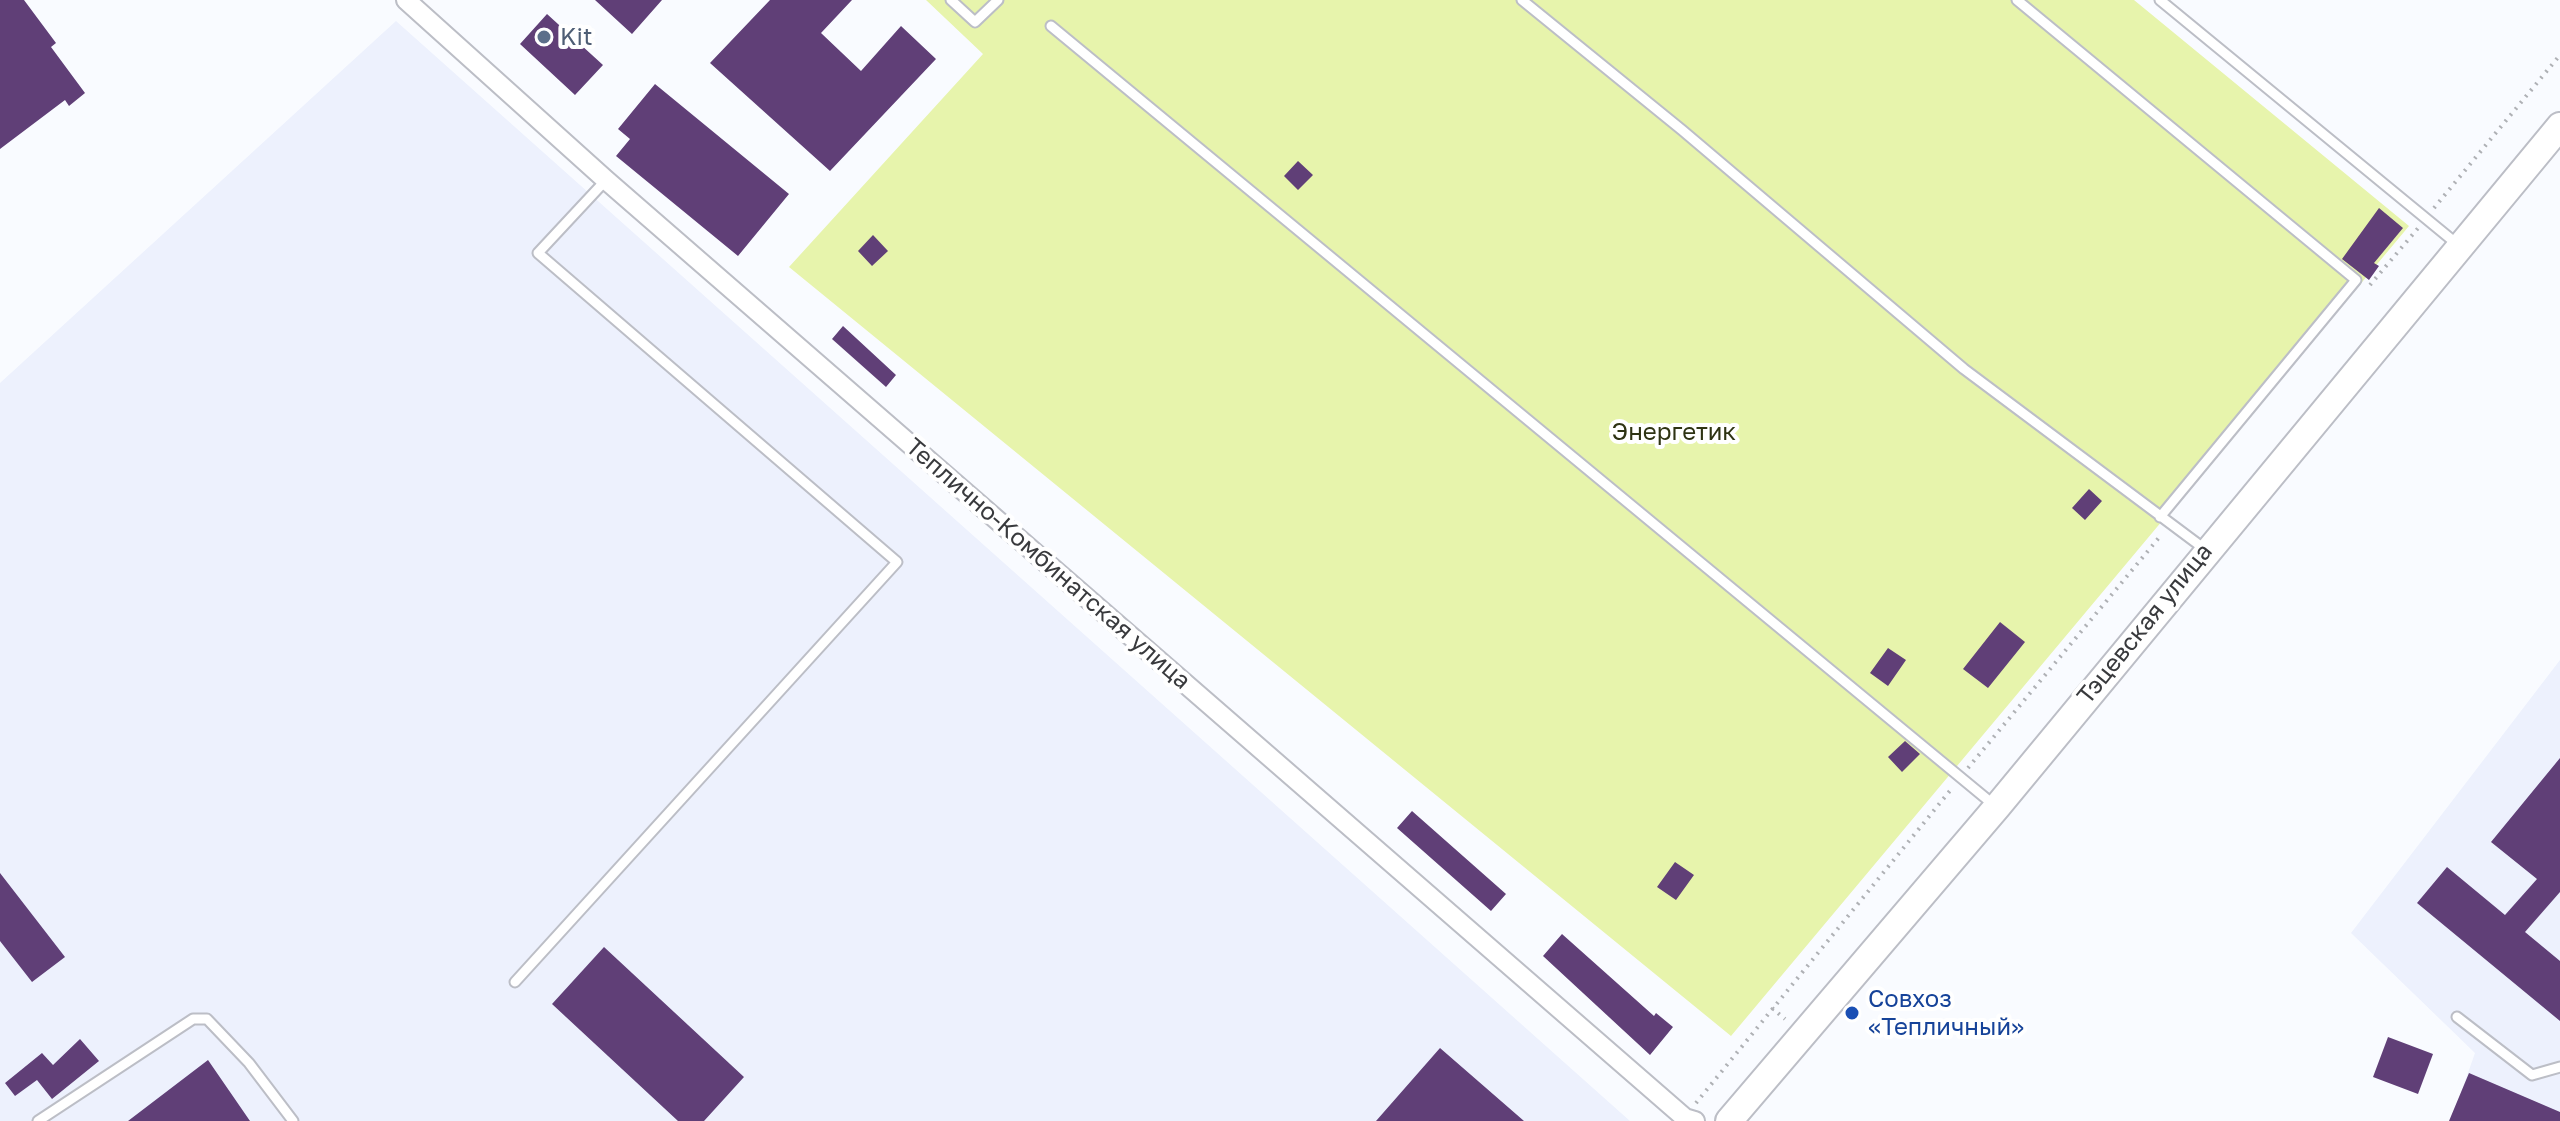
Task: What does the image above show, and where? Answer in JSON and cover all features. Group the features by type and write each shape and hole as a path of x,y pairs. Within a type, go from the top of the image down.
{"main road":[{"name":"Тэцевская улица","path":"1729,1121 1997,807 2206,550 2560,126"}],"street":[{"name":"Теплично-Комбинатская улица","path":"406,0 606,180 1690,1119"}],"lane":[{"path":"951,0 975,22 998,0"},
{"path":"1522,0 1682,130 1964,369 2206,550"},
{"path":"2017,0 2356,280 2160,517"},
{"path":"2160,0 2460,246"},
{"path":"1051,26 1997,807"},
{"path":"515,982 897,562 538,253 606,180"},
{"path":"2457,1017 2532,1075 2560,1067"},
{"path":"38,1121 193,1019 207,1019 249,1063 293,1121"}],"path":[{"path":"2367,289 2560,55"},
{"path":"1690,1119 1960,777 2170,524"}],"shaded area":[{"path":"396,21 1630,1121 0,1121 0,383"},
{"path":"2560,660 2560,1121 2451,1121 2475,1053 2351,933"}],"green space":[{"name":"Энергетик","path":"926,0 2134,0 2409,226 1731,1036 789,267 983,54"}],"building":[{"path":"0,0 24,0 56,43 51,47 85,93 69,106 65,100 0,149"},
{"path":"595,0 662,0 632,34"},
{"path":"770,0 852,0 821,33 861,71 901,26 936,59 830,171 710,63"},
{"path":"547,14 603,65 575,95 520,44"},
{"path":"655,84 789,194 738,256 616,156 630,139 618,129"},
{"path":"1298,161 1313,175 1298,190 1284,176"},
{"path":"2379,208 2403,228 2374,263 2379,266 2369,280 2342,259"},
{"path":"873,235 888,251 872,266 858,251"},
{"path":"843,326 896,375 886,387 832,339"},
{"path":"2089,489 2102,501 2085,520 2072,508"},
{"path":"2000,622 2025,642 1988,688 1963,669"},
{"path":"1888,648 1906,660 1888,686 1870,673"},
{"path":"1905,741 1920,754 1902,772 1888,757"},
{"path":"2560,758 2560,892 2525,932 2560,961 2560,1021 2417,903 2447,867 2505,915 2537,879 2491,842"},
{"path":"1412,811 1506,894 1491,911 1397,828"},
{"path":"1675,862 1694,875 1676,900 1657,887"},
{"path":"0,873 65,957 32,982 0,941"},
{"path":"1562,934 1654,1016 1656,1013 1673,1027 1650,1055 1543,956"},
{"path":"604,947 744,1077 704,1121 678,1121 552,1004"},
{"path":"2388,1037 2433,1054 2418,1094 2373,1077"},
{"path":"80,1039 99,1061 52,1099 37,1080 15,1096 5,1083 42,1053 53,1065"},
{"path":"1440,1048 1524,1121 1376,1121"},
{"path":"208,1060 250,1121 128,1121"},
{"path":"2469,1073 2560,1112 2560,1121 2449,1121"}],"place":[{"name":"Kit","path":"544,37"},
{"name":"Совхоз «Тепличный»","path":"1852,1013"}]}
